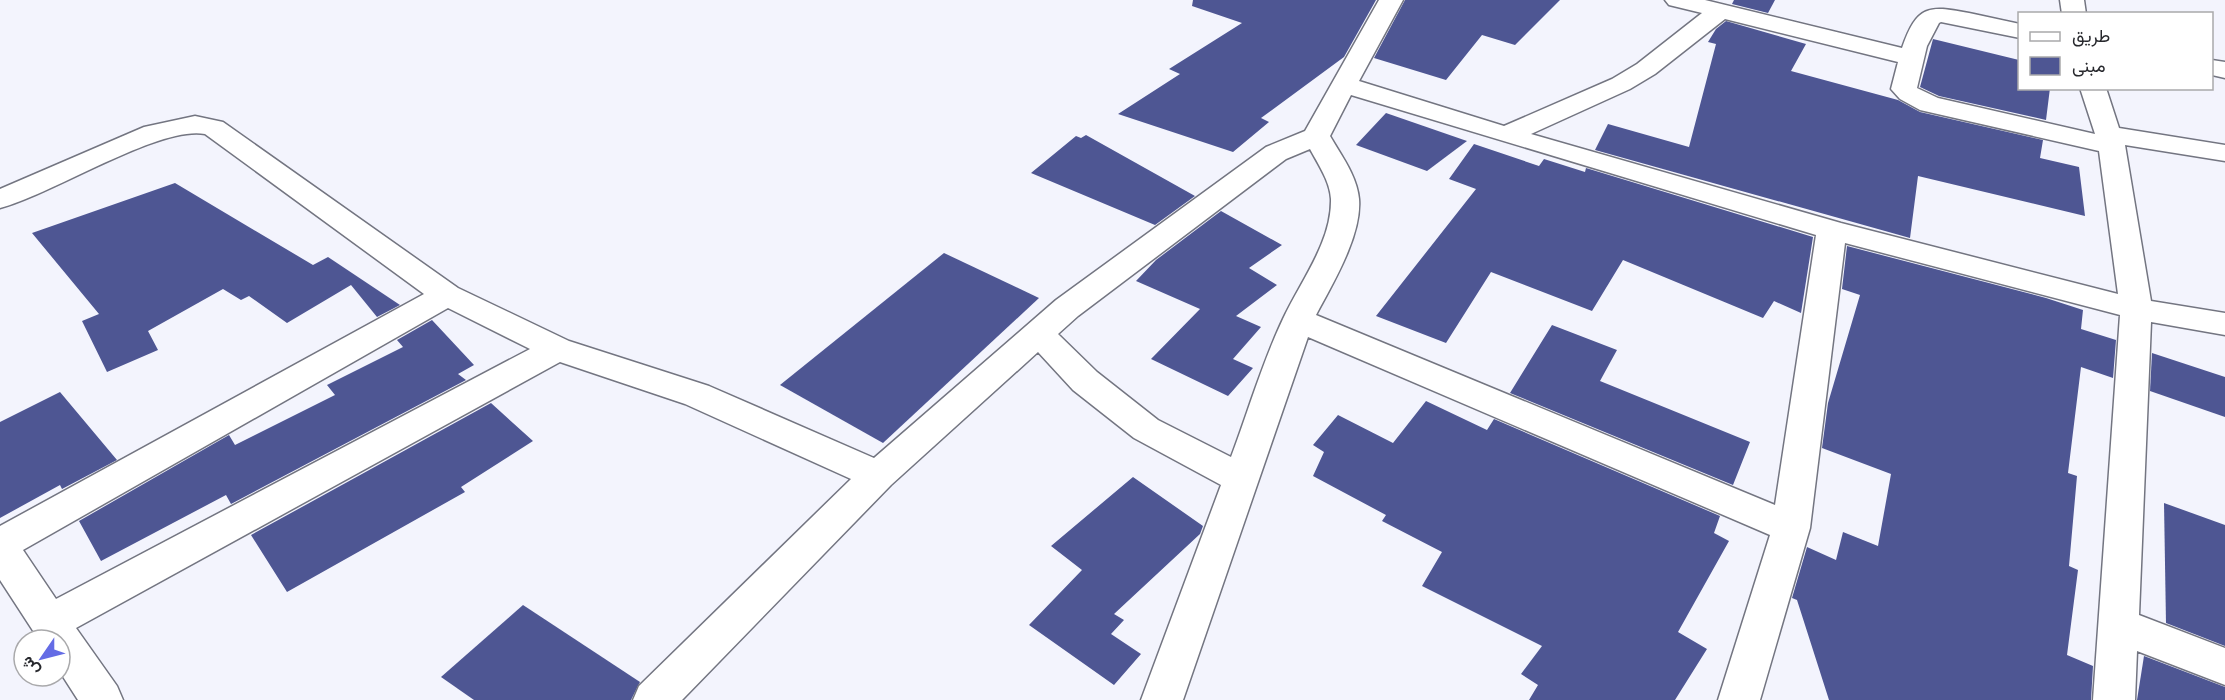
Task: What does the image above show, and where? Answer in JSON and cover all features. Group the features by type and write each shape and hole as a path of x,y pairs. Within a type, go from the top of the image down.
{"street":[{"path":"654,700 878,475 1067,308 1276,153 1316,136 1391,0"},
{"path":"1677,0 1911,58"},
{"path":"2018,31 1939,7 1925,21 1911,58 1904,89 1918,100 2110,140 2225,153"},
{"path":"1506,135 1621,84 1646,69 1720,11"},
{"path":"1345,85 1506,135 1832,230 2136,309 2225,324"},
{"path":"2094,90 2110,140 2136,309 2114,700"},
{"path":"0,199 154,133 195,124 214,128 447,295 557,350 697,395 878,475"},
{"path":"1162,700 1298,320 1335,243 1344,218 1345,197 1316,136"},
{"path":"1739,700 1791,528 1832,230"},
{"path":"102,700 0,546 447,295"},
{"path":"1298,320 1791,528"},
{"path":"1039,334 1085,381 1146,429 1241,479"},
{"path":"50,622 557,350"},
{"path":"2118,626 2225,667"}],"building":[{"path":"1193,0 1376,0 1344,57 1261,118 1269,122 1233,152 1118,114 1180,74 1169,69 1242,23 1192,6"},
{"path":"1405,0 1560,0 1515,45 1482,35 1446,80 1374,58"},
{"path":"1734,0 1775,0 1768,13 1732,4"},
{"path":"1726,21 1806,44 1791,71 1898,100 1920,112 2043,140 2040,158 2079,167 2085,216 1918,176 1910,238 1595,150 1608,124 1689,147 1716,44 1708,42 1716,29"},
{"path":"1933,39 2018,60 2018,90 2050,90 2046,120 1939,96 1920,87"},
{"path":"1386,113 1467,141 1427,171 1356,145"},
{"path":"1086,135 1195,196 1155,225 1031,173 1076,136 1081,138"},
{"path":"1474,144 1539,166 1544,159 1585,172 1586,168 1813,237 1801,313 1774,301 1763,318 1623,260 1592,311 1491,272 1446,343 1376,316 1476,189 1449,179"},
{"path":"175,183 313,265 328,257 400,305 377,317 351,285 287,323 249,296 241,300 223,289 148,331 158,350 107,372 82,321 99,314 32,233"},
{"path":"1221,211 1282,245 1249,268 1277,285 1236,316 1261,327 1233,359 1253,368 1228,396 1151,359 1200,309 1136,281 1156,260"},
{"path":"1847,246 2046,298 2083,310 2081,329 2116,340 2113,378 2081,367 2068,473 2077,476 2069,566 2078,570 2067,655 2093,666 2091,700 1829,700 1797,600 1792,598 1807,547 1836,560 1843,532 1878,546 1891,474 1822,448 1828,403 1860,295 1842,289"},
{"path":"944,253 1039,298 883,443 780,385"},
{"path":"432,320 474,365 458,374 466,380 231,504 226,495 101,561 79,521 229,435 235,445 335,395 327,385 403,347 397,340"},
{"path":"1552,325 1617,350 1600,381 1750,442 1733,485 1510,393"},
{"path":"2152,353 2225,377 2225,417 2150,391"},
{"path":"60,392 117,460 62,489 60,485 0,518 0,422"},
{"path":"1426,401 1487,430 1494,419 1720,516 1714,533 1729,541 1678,632 1707,649 1675,700 1529,700 1538,685 1521,674 1542,646 1422,586 1442,552 1382,521 1386,515 1313,476 1324,452 1313,445 1338,415 1393,443"},
{"path":"491,403 533,441 461,487 465,492 287,592 251,535"},
{"path":"1133,477 1203,526 1200,534 1114,614 1124,620 1111,634 1141,654 1114,685 1029,625 1082,570 1051,546"},
{"path":"2164,503 2225,525 2225,646 2166,623"},
{"path":"523,605 640,682 631,700 474,700 441,677"},
{"path":"2144,656 2225,687 2225,700 2137,700"}]}
